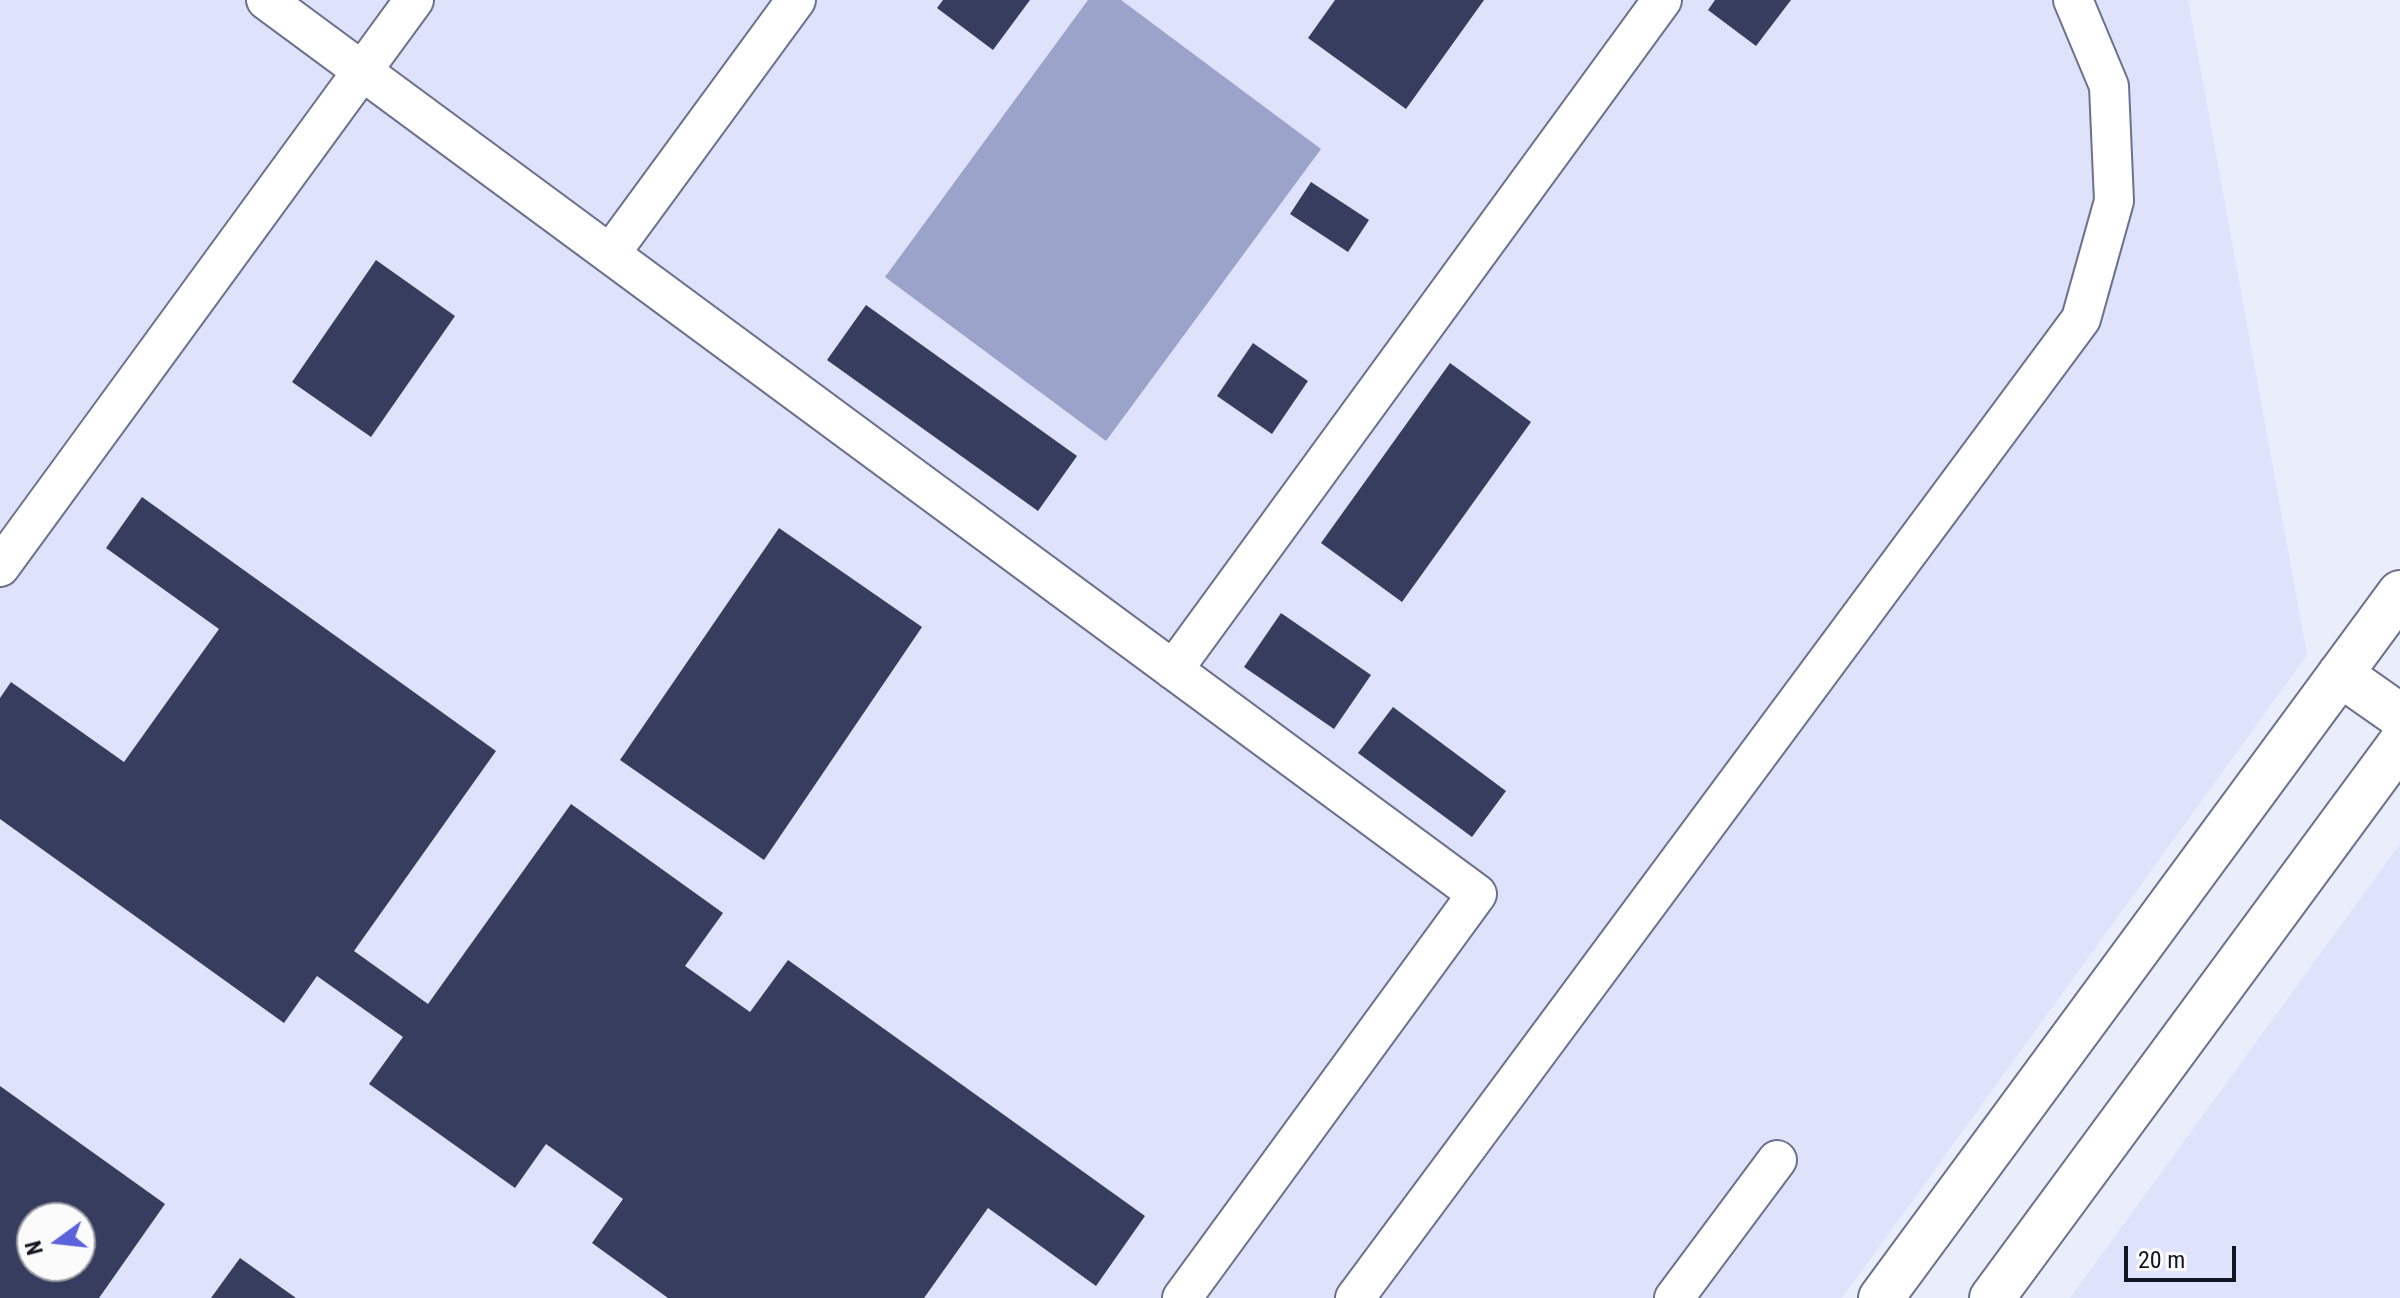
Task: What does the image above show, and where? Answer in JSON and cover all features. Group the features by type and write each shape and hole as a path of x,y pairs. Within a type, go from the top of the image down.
{"street":[{"path":"266,0 1477,894 1182,1298"},
{"path":"0,567 414,0"},
{"path":"610,254 796,0"},
{"path":"1173,670 1662,0"},
{"path":"1355,1298 2081,319 2114,201 2109,86 2073,0"},
{"path":"1881,1298 2400,593"},
{"path":"2340,674 2400,716"},
{"path":"1992,1298 2400,744"},
{"path":"1674,1298 1777,1160"}],"shaded area":[{"path":"0,0 2188,0 2307,655 1842,1298 0,1298"},
{"path":"2400,844 2400,1298 2070,1298"}],"water":[{"path":"1088,0 1121,0 1321,149 1106,441 885,277"}],"building":[{"path":"943,0 1030,0 993,50 937,8"},
{"path":"1335,0 1484,0 1406,109 1308,38"},
{"path":"1715,0 1791,0 1756,46 1708,10"},
{"path":"1311,182 1369,220 1348,252 1290,214"},
{"path":"376,260 455,316 371,437 292,382"},
{"path":"866,305 1077,456 1038,511 827,360"},
{"path":"1253,343 1308,381 1272,434 1217,396"},
{"path":"1450,363 1531,422 1402,602 1321,543"},
{"path":"142,497 496,751 354,951 428,1004 571,804 723,913 685,966 750,1012 788,960 1145,1216 1096,1286 988,1208 924,1298 668,1298 592,1243 623,1199 546,1144 515,1188 369,1084 403,1037 317,976 284,1023 0,819 0,698 11,682 124,762 219,629 106,548"},
{"path":"779,528 922,627 764,860 620,760"},
{"path":"1281,613 1371,675 1334,729 1244,667"},
{"path":"1393,707 1506,791 1472,837 1358,753"},
{"path":"0,1086 165,1204 99,1298 0,1298"},
{"path":"240,1258 296,1298 211,1298"}]}
